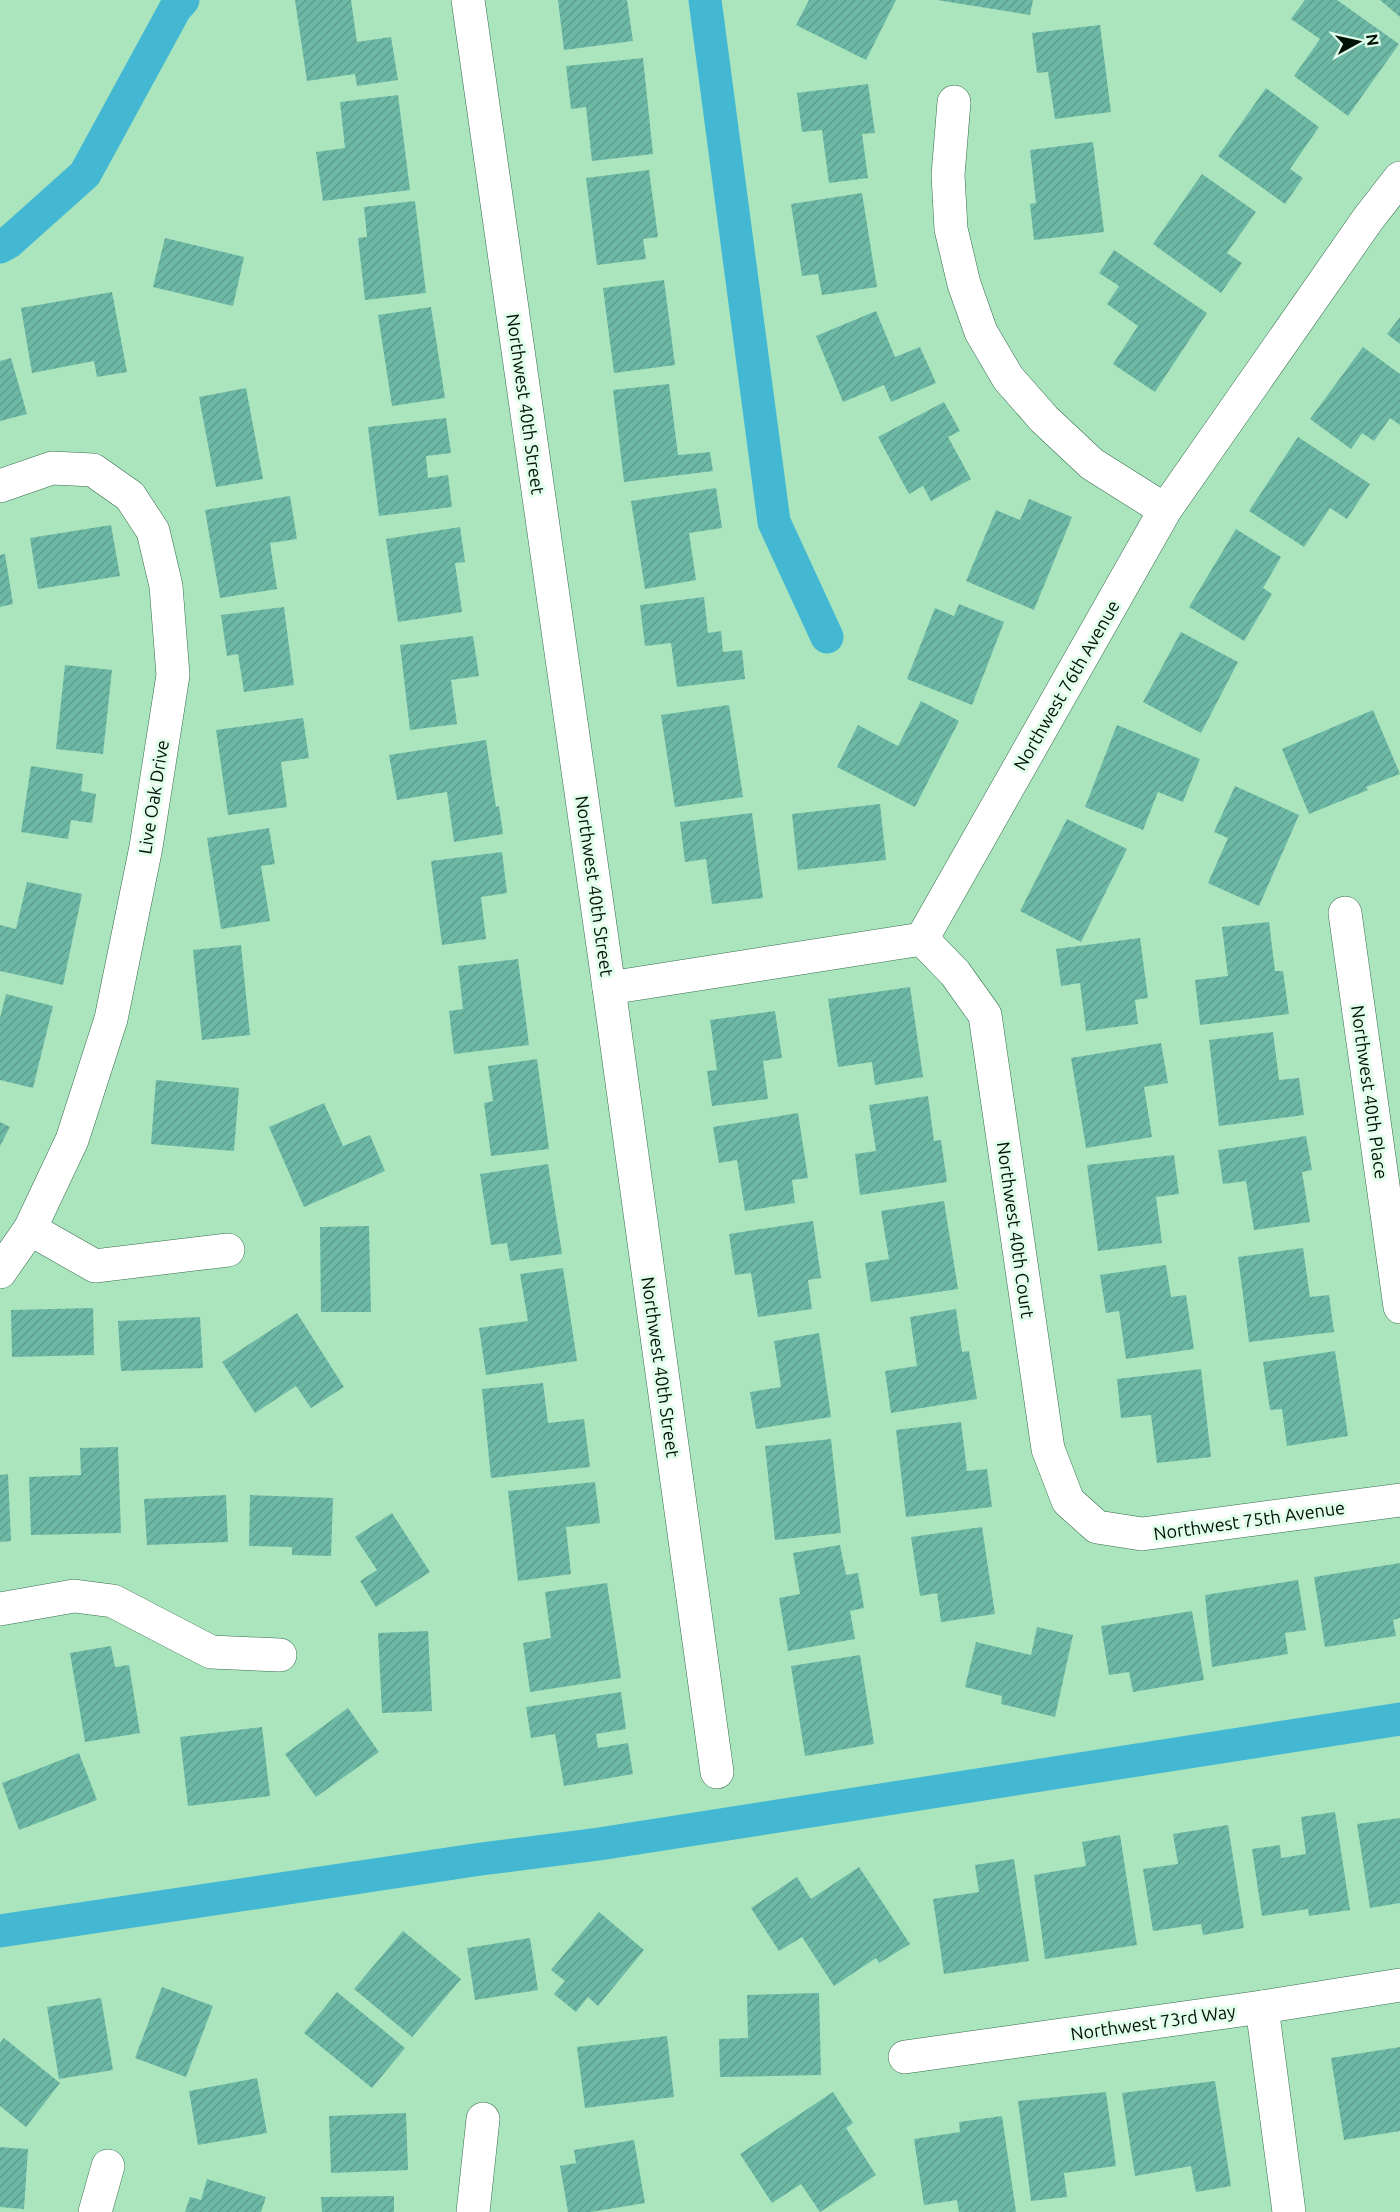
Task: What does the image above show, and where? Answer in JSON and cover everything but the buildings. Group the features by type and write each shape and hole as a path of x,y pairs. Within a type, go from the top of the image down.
{"street":[{"name":"Northwest 40th Street","path":"468,0 609,988 717,1772"},
{"path":"954,102 948,175 951,229 964,284 981,332 1008,378 1044,419 1092,464 1165,510"},
{"name":"Northwest 76th Avenue","path":"922,939 1165,510 1368,219 1400,178"},
{"name":"Live Oak Drive","path":"0,486 52,468 93,470 130,496 153,531 166,586 173,675 146,847 111,1019 72,1140 30,1229 0,1272"},
{"name":"Northwest 40th Place","path":"1345,913 1400,1307"},
{"path":"609,988 922,939"},
{"name":"Northwest 40th Court","path":"922,939 956,973 985,1015 1048,1449 1068,1500 1097,1527"},
{"path":"30,1229 95,1266 228,1250"},
{"name":"Northwest 75th Avenue","path":"1097,1527 1142,1534 1400,1500"},
{"path":"0,1609 74,1596 113,1601 211,1652 280,1655"},
{"name":"Northwest 73rd Way","path":"905,2057 1262,2007 1400,1985"},
{"path":"1262,2007 1289,2212"},
{"path":"473,2212 483,2119"},
{"path":"95,2212 108,2166"}],"waterway":[{"path":"0,247 9,242 85,174 175,9 183,0"},
{"path":"705,0 774,522 827,637"},
{"path":"0,1931 481,1859 599,1844 1400,1719"}]}
